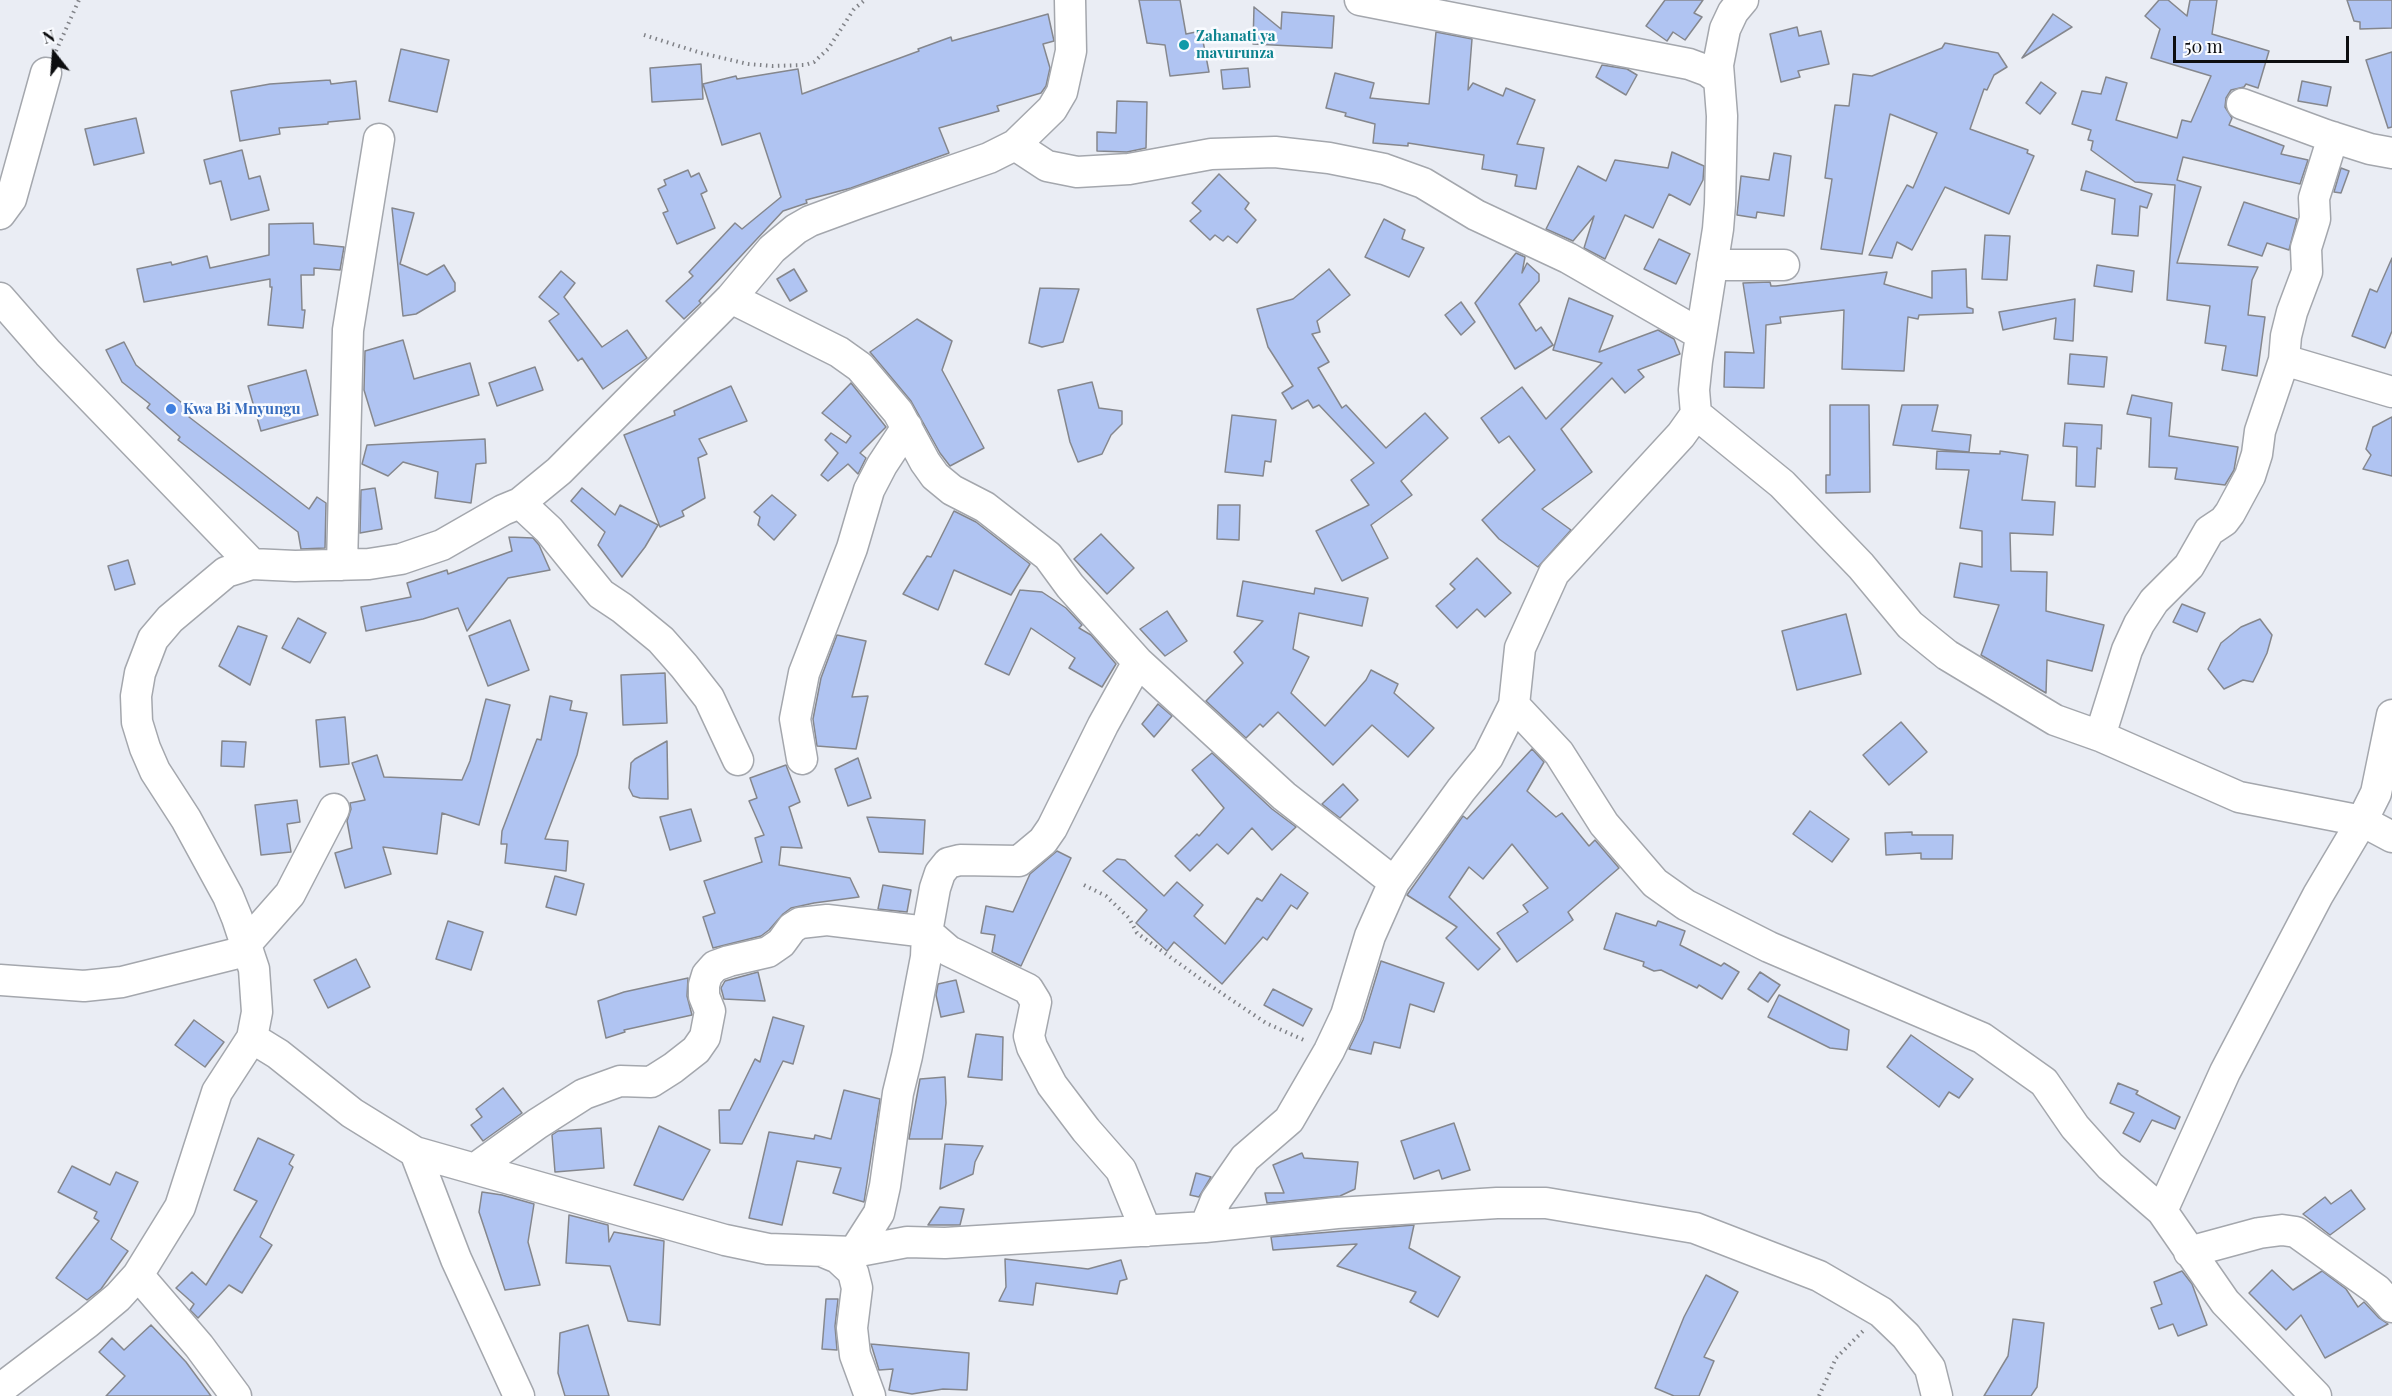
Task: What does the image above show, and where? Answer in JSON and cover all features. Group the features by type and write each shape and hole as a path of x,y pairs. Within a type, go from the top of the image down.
{"street":[{"path":"0,1389 87,1323 118,1297 138,1275 180,1207 217,1092 252,1038 257,1012 256,990 254,969 246,945 228,896 186,819 155,771 138,723 136,696 140,673 153,639 170,619 226,572 252,564 342,565 401,559 442,545 503,510 520,504 559,471 731,298 772,249 786,236 810,221 989,158 1015,145 1052,109 1062,92 1071,51 1070,0"},
{"path":"1360,0 1689,64 1708,70 1719,79"},
{"path":"1205,1227 1216,1200 1245,1158 1289,1120 1329,1051 1346,1015 1370,936 1394,882 1488,757 1514,705 1520,648 1554,573 1681,435 1696,414 1694,390 1700,334 1720,204 1722,116 1718,65 1725,29 1733,12 1743,0"},
{"path":"0,214 11,199 45,73"},
{"path":"2242,104 2333,137 2392,153"},
{"path":"2100,736 2127,650 2139,624 2154,601 2189,566 2209,531 2230,513 2250,476 2257,454 2260,431 2284,360 2286,336 2292,312 2307,272 2306,248 2315,219 2314,198 2333,137"},
{"path":"342,565 348,330 379,139"},
{"path":"1015,145 1047,166 1077,172 1129,169 1211,154 1275,152 1329,158 1393,172 1423,183 1476,215 1568,258 1700,334"},
{"path":"1712,265 1784,265"},
{"path":"0,298 48,353 252,564"},
{"path":"731,298 839,352 860,367 898,412 935,476 951,490 985,507 1048,556 1070,586 1138,662 1284,796 1394,882"},
{"path":"2284,360 2392,392"},
{"path":"1696,414 1782,484 1861,566 1910,626 1947,655 2055,720 2100,736 2239,797 2362,821 2392,837"},
{"path":"802,759 795,719 804,673 852,548 869,490 907,427"},
{"path":"520,504 549,530 601,594 661,640 684,666 710,698 738,760"},
{"path":"840,1252 879,1213 898,1093 926,957 927,933 935,888 940,873 948,863 960,860 1012,863 1029,856 1052,828 1103,725 1138,662"},
{"path":"1514,705 1559,753 1604,824 1655,884 1686,905 1769,947 1909,1006 1991,1044 2044,1082 2075,1127 2110,1166 2162,1211 2225,1302 2316,1396"},
{"path":"2162,1211 2230,1062 2318,895 2376,793 2392,715"},
{"path":"0,980 84,986 122,982 238,953 290,894 334,809"},
{"path":"476,1168 537,1124 584,1094 620,1081 651,1082 673,1068 696,1050 705,1037 710,1011 704,996 704,985 707,975 715,966 768,952 781,943 792,928 800,923 826,920 927,933 950,951 1028,989 1035,1002 1029,1036 1032,1047 1052,1085 1086,1130 1121,1170 1146,1231"},
{"path":"252,1038 278,1054 352,1113 415,1152 724,1240 781,1251 840,1252 907,1242 945,1243 1146,1231 1337,1213 1497,1203 1546,1203 1695,1228 1819,1276 1881,1312 1906,1336 1930,1368 1937,1396"},
{"path":"415,1152 456,1259 519,1396"},
{"path":"2189,1252 2259,1233 2282,1230 2296,1232 2377,1290 2392,1307"},
{"path":"840,1252 853,1272 857,1288 852,1328 855,1355 870,1396"},
{"path":"138,1275 199,1346 236,1396"}],"path":[{"path":"45,73 79,0"},
{"path":"644,35 701,53 748,64 805,65 814,62 828,49 855,9 866,0"},
{"path":"1084,885 1106,896 1129,918 1137,933 1202,980 1266,1023 1329,1051"},
{"path":"1819,1396 1836,1358 1881,1312"}],"building":[{"path":"1139,0 1180,0 1186,34 1201,31 1209,72 1170,76 1165,45 1147,43"},
{"path":"1665,0 1703,0 1694,13 1702,17 1685,40 1673,32 1667,41 1646,26"},
{"path":"2159,0 2168,0 2187,16 2190,0 2217,0 2212,34 2269,51 2258,88 2246,84 2244,87 2231,90 2226,98 2225,107 2232,118 2229,125 2284,146 2281,154 2308,160 2300,184 2183,157 2177,180 2201,187 2177,263 2258,267 2252,280 2248,315 2265,317 2257,376 2222,370 2226,346 2205,343 2210,306 2167,300 2175,185 2135,182 2091,150 2093,141 2088,140 2091,130 2072,124 2082,91 2101,94 2106,77 2127,83 2116,120 2177,138 2182,120 2191,122 2211,76 2151,58 2160,29 2145,16"},
{"path":"2347,0 2392,0 2392,28 2360,29 2360,22 2354,21"},
{"path":"1254,7 1281,29 1282,12 1334,16 1332,48 1253,44"},
{"path":"1048,14 1054,41 1043,44 1050,68 1046,86 1041,93 997,106 999,111 939,128 949,153 851,188 806,200 807,203 783,211 684,319 666,301 693,276 689,272 735,223 742,229 781,197 760,133 722,145 703,84 736,76 737,79 798,69 802,94 951,37 952,41"},
{"path":"2053,14 2072,27 2022,58"},
{"path":"1797,27 1799,36 1821,31 1829,64 1798,71 1800,77 1781,82 1770,34"},
{"path":"1436,32 1472,39 1468,90 1473,83 1503,96 1506,88 1535,100 1517,144 1544,148 1536,189 1515,186 1517,175 1482,169 1484,155 1408,143 1408,146 1373,143 1375,124 1326,108 1335,73 1374,83 1370,98 1429,104"},
{"path":"1945,43 1998,53 2007,67 1994,75 1987,90 1984,89 1970,129 2028,150 2027,153 2034,156 2009,214 1945,187 1912,250 1897,242 1892,258 1869,255 1907,185 1913,188 1937,133 1890,114 1862,254 1821,249 1832,179 1825,178 1835,105 1849,106 1853,74 1872,76 1942,48"},
{"path":"401,49 449,60 437,112 389,101"},
{"path":"2392,52 2392,127 2388,128 2366,60"},
{"path":"701,64 703,99 652,102 650,68"},
{"path":"1602,65 1627,69 1637,75 1626,95 1596,77"},
{"path":"1248,68 1250,87 1223,89 1221,70"},
{"path":"330,80 331,84 356,81 360,119 279,128 280,134 240,141 231,91 270,84"},
{"path":"2302,81 2331,87 2327,106 2298,101"},
{"path":"2041,82 2056,93 2040,114 2026,103"},
{"path":"1117,101 1147,102 1146,148 1127,152 1097,151 1097,132 1116,133"},
{"path":"136,118 144,153 94,165 85,129"},
{"path":"242,150 249,179 260,176 269,210 231,220 221,181 210,184 204,160"},
{"path":"1672,152 1704,166 1703,180 1690,205 1669,194 1653,228 1625,215 1605,259 1584,248 1594,216 1573,241 1546,229 1578,166 1606,181 1615,160 1668,168"},
{"path":"1774,153 1791,156 1784,216 1757,212 1756,218 1737,215 1741,176 1769,180"},
{"path":"2341,168 2349,171 2341,193 2334,192"},
{"path":"688,170 691,177 699,173 707,191 701,194 715,228 677,244 663,213 668,211 658,189 666,185 664,180"},
{"path":"2086,171 2152,194 2147,208 2140,206 2138,236 2112,234 2115,199 2081,190"},
{"path":"1219,174 1249,203 1245,209 1256,220 1237,243 1228,236 1223,241 1215,235 1210,240 1190,221 1201,211 1192,203"},
{"path":"2244,202 2297,219 2289,250 2267,243 2262,256 2228,245"},
{"path":"392,208 414,213 400,264 427,275 444,265 455,283 455,291 416,314 403,316"},
{"path":"1384,219 1405,230 1402,239 1424,248 1409,277 1365,257"},
{"path":"313,223 314,244 344,247 340,270 314,268 314,275 301,275 302,310 305,310 303,328 268,325 272,287 270,287 270,279 144,302 137,269 171,262 172,265 207,256 210,268 269,255 269,224"},
{"path":"1985,235 2010,236 2007,280 1982,279"},
{"path":"1659,239 1690,254 1676,284 1644,269"},
{"path":"1516,253 1525,257 1522,273 1527,263 1539,274 1539,281 1519,304 1536,331 1541,327 1553,345 1515,369 1475,303"},
{"path":"2392,258 2392,331 2385,348 2352,336 2370,289 2377,292"},
{"path":"2097,265 2134,271 2132,292 2094,286"},
{"path":"794,269 807,291 790,301 777,279"},
{"path":"1329,269 1350,295 1317,321 1320,332 1312,334 1329,362 1318,368 1342,408 1346,405 1386,448 1425,413 1448,438 1401,481 1412,495 1371,525 1388,558 1342,581 1316,531 1369,505 1351,480 1374,463 1319,405 1313,408 1308,400 1292,409 1282,393 1293,386 1268,347 1257,309 1293,299"},
{"path":"1966,269 1967,307 1973,309 1973,313 1919,315 1918,319 1908,317 1904,371 1842,369 1844,310 1780,317 1781,323 1766,325 1764,388 1724,387 1725,352 1754,353 1743,283 1770,282 1771,286 1776,286 1887,272 1884,284 1932,298 1932,271"},
{"path":"561,271 575,283 564,297 602,347 627,330 647,358 603,389 582,358 578,361 549,321 559,314 539,297"},
{"path":"1040,288 1079,289 1063,342 1042,347 1029,343"},
{"path":"1569,298 1613,316 1599,352 1658,330 1674,339 1680,354 1638,370 1644,377 1625,393 1612,378 1561,429 1592,472 1542,509 1571,530 1538,567 1499,539 1482,520 1535,470 1509,436 1499,443 1481,418 1522,387 1546,419 1602,363 1553,350"},
{"path":"2075,299 2073,341 2054,339 2056,318 2003,330 1999,312"},
{"path":"1461,302 1475,322 1461,335 1445,315"},
{"path":"917,319 952,341 942,370 984,448 950,466 940,453 911,401 870,352"},
{"path":"403,340 414,379 470,363 479,395 375,426 364,390 365,351"},
{"path":"124,342 136,365 193,412 189,417 309,509 317,497 326,503 325,548 301,549 298,532 178,440 180,437 147,408 150,404 122,382 106,350"},
{"path":"2070,354 2107,357 2104,387 2068,384"},
{"path":"535,367 543,390 497,406 489,383"},
{"path":"306,370 318,415 261,431 248,386"},
{"path":"1092,382 1099,408 1122,411 1122,424 1111,435 1102,454 1078,462 1070,442 1058,390"},
{"path":"851,383 886,427 860,453 866,458 858,474 848,464 828,481 821,475 838,453 825,440 831,433 846,443 851,436 822,413"},
{"path":"731,386 747,421 699,439 707,454 698,458 705,498 682,511 684,516 660,527 624,435 675,415 674,411"},
{"path":"2132,395 2172,403 2169,436 2238,447 2234,470 2225,485 2175,479 2177,468 2149,467 2151,418 2127,414"},
{"path":"1830,405 1869,405 1870,492 1826,493 1826,475 1830,475"},
{"path":"1902,405 1938,405 1932,431 1971,435 1969,452 1893,445"},
{"path":"1232,415 1276,420 1271,462 1265,461 1263,476 1225,472"},
{"path":"2392,417 2392,476 2363,469 2371,455 2366,449 2373,427"},
{"path":"2065,423 2102,425 2101,449 2097,448 2095,487 2076,486 2077,447 2063,446"},
{"path":"485,439 486,463 476,464 471,503 435,498 438,472 403,462 388,476 362,464 367,445"},
{"path":"1937,451 2000,454 2000,451 2028,455 2022,500 2055,502 2053,535 2010,533 2011,571 2047,572 2046,611 2104,625 2092,671 2047,660 2046,693 1981,655 1999,605 1954,597 1960,563 1982,567 1982,531 1960,528 1969,470 1936,469"},
{"path":"375,488 382,529 360,533 361,490"},
{"path":"582,488 615,515 620,505 658,525 645,547 622,577 598,545 605,532 571,501"},
{"path":"772,495 796,515 774,540 758,525 760,517 754,512"},
{"path":"1218,505 1240,505 1239,540 1217,539"},
{"path":"954,511 976,522 1030,564 1011,595 954,570 938,610 903,594 927,556 931,557"},
{"path":"1101,534 1134,568 1107,594 1074,559"},
{"path":"509,537 533,538 539,545 550,570 508,578 467,631 458,608 423,619 366,631 361,607 411,597 407,583 447,570 448,574 512,551"},
{"path":"1477,558 1511,593 1485,617 1477,609 1457,628 1436,606 1455,589 1450,584"},
{"path":"128,560 135,584 115,590 108,566"},
{"path":"1243,581 1314,594 1315,588 1368,598 1362,626 1299,613 1293,649 1309,657 1291,693 1325,726 1366,680 1371,670 1398,684 1394,693 1434,728 1408,757 1372,725 1333,765 1278,712 1263,727 1260,724 1246,738 1206,701 1243,663 1234,652 1263,621 1237,616"},
{"path":"1020,590 1042,592 1066,608 1082,625 1079,628 1091,635 1116,664 1102,687 1069,668 1075,658 1031,628 1009,675 985,664"},
{"path":"2182,604 2205,613 2197,632 2173,622"},
{"path":"1167,611 1187,641 1165,656 1140,629"},
{"path":"1846,614 1861,674 1797,690 1782,631"},
{"path":"298,618 326,633 310,663 282,648"},
{"path":"2260,619 2272,635 2267,653 2253,682 2243,680 2224,689 2208,669 2221,643 2241,627"},
{"path":"510,620 529,670 488,686 469,636"},
{"path":"238,626 267,636 250,685 219,666"},
{"path":"837,635 866,641 852,697 868,696 856,749 817,746 813,719 821,678"},
{"path":"665,673 667,723 623,725 621,675"},
{"path":"550,696 572,701 570,710 587,713 577,755 545,839 568,841 566,871 505,863 507,844 501,844 502,831 537,739 541,740"},
{"path":"486,699 510,705 479,825 442,813 437,854 383,847 391,874 345,888 335,853 352,848 347,821 351,809 350,803 365,800 352,763 377,755 384,777 462,780 470,761"},
{"path":"1158,704 1172,716 1154,737 1142,724"},
{"path":"345,717 349,764 320,767 316,720"},
{"path":"1901,722 1927,752 1889,785 1863,755"},
{"path":"222,741 246,742 244,767 221,766"},
{"path":"667,741 668,799 633,796 629,788 631,763"},
{"path":"1532,749 1544,762 1527,791 1556,817 1562,813 1589,846 1595,840 1619,868 1568,912 1573,920 1517,962 1497,933 1528,912 1523,905 1548,888 1512,844 1483,879 1469,867 1449,897 1500,949 1478,970 1446,938 1457,927 1407,895 1463,816 1467,819"},
{"path":"1212,753 1272,809 1296,827 1272,850 1252,828 1228,854 1217,844 1190,871 1175,856 1197,834 1199,836 1224,808 1192,770"},
{"path":"858,758 871,798 848,806 835,769"},
{"path":"786,765 800,802 789,807 802,848 781,847 779,865 850,878 859,897 791,908 761,936 713,948 703,917 715,913 704,881 762,862 755,838 764,835 749,801 757,798 750,778"},
{"path":"1343,784 1358,800 1340,818 1322,804"},
{"path":"297,800 300,822 287,824 291,852 261,855 255,805"},
{"path":"691,809 701,841 670,850 660,817"},
{"path":"1810,811 1849,839 1832,862 1793,834"},
{"path":"867,817 925,820 923,854 879,852"},
{"path":"1912,832 1912,835 1953,835 1952,859 1921,859 1921,853 1886,855 1885,833"},
{"path":"1057,851 1071,858 1021,966 992,952 995,935 981,933 986,906 1013,912 1030,874"},
{"path":"1117,859 1125,860 1164,896 1177,882 1203,905 1194,916 1225,944 1257,898 1262,901 1281,874 1308,893 1297,909 1291,905 1267,940 1263,937 1222,984 1174,942 1167,951 1136,923 1147,910 1103,871"},
{"path":"555,876 584,884 576,915 546,907"},
{"path":"883,885 911,890 907,912 878,909"},
{"path":"1616,913 1656,926 1658,921 1685,931 1680,945 1721,966 1724,963 1739,972 1722,999 1699,985 1697,988 1661,970 1654,971 1643,966 1644,962 1604,949"},
{"path":"448,921 483,932 471,970 436,959"},
{"path":"356,959 370,987 328,1008 314,980"},
{"path":"1381,961 1444,983 1434,1012 1410,1004 1400,1048 1374,1042 1371,1054 1349,1049 1363,1020"},
{"path":"758,972 765,1001 724,999 721,988 725,981"},
{"path":"1760,972 1780,985 1768,1002 1748,989"},
{"path":"688,978 687,996 692,1015 624,1030 625,1032 606,1038 598,1001 624,992"},
{"path":"956,980 964,1012 941,1017 936,995 938,984"},
{"path":"1273,989 1312,1009 1303,1026 1264,1005"},
{"path":"1779,995 1849,1030 1847,1050 1830,1048 1768,1017"},
{"path":"773,1017 804,1026 793,1064 783,1061 742,1144 720,1143 719,1110 730,1110 755,1059 760,1062"},
{"path":"194,1020 224,1042 205,1067 175,1045"},
{"path":"976,1034 1003,1037 1002,1080 968,1077"},
{"path":"1911,1035 1973,1079 1959,1098 1949,1092 1939,1107 1887,1067"},
{"path":"945,1077 946,1103 942,1139 909,1139 920,1079"},
{"path":"2118,1083 2138,1091 2136,1094 2180,1117 2175,1129 2152,1120 2140,1142 2123,1133 2134,1113 2110,1103"},
{"path":"503,1088 522,1113 483,1141 471,1125 482,1117 476,1109"},
{"path":"844,1090 880,1099 864,1202 833,1193 841,1168 797,1161 782,1225 749,1218 769,1132 814,1139 815,1135 831,1139"},
{"path":"1454,1123 1470,1170 1442,1179 1439,1170 1414,1179 1401,1141"},
{"path":"659,1126 710,1150 683,1200 634,1185"},
{"path":"601,1128 604,1168 555,1172 552,1135 558,1131"},
{"path":"258,1138 294,1155 289,1164 293,1167 260,1237 272,1245 242,1293 229,1285 198,1318 190,1310 194,1304 176,1288 192,1272 206,1285 257,1201 234,1190"},
{"path":"945,1144 983,1146 975,1162 973,1174 940,1189"},
{"path":"1302,1153 1304,1158 1358,1162 1355,1189 1340,1196 1267,1203 1265,1193 1284,1193 1273,1165"},
{"path":"72,1166 110,1185 116,1172 138,1182 111,1239 128,1251 101,1289 87,1300 56,1278 99,1221 94,1218 97,1212 58,1192"},
{"path":"1196,1173 1211,1177 1199,1197 1190,1195"},
{"path":"2351,1190 2365,1209 2330,1235 2303,1214 2325,1197 2331,1204"},
{"path":"482,1192 534,1204 528,1242 540,1285 505,1290 479,1212"},
{"path":"940,1207 964,1209 960,1225 928,1225"},
{"path":"569,1215 608,1225 609,1242 614,1232 664,1241 660,1325 628,1321 610,1266 566,1263"},
{"path":"1414,1225 1409,1248 1460,1277 1438,1317 1410,1302 1416,1292 1337,1266 1357,1244 1273,1250 1271,1237"},
{"path":"1005,1259 1088,1269 1121,1260 1127,1279 1120,1281 1117,1294 1036,1283 1033,1305 999,1301 1006,1287"},
{"path":"2272,1270 2293,1290 2322,1271 2346,1289 2358,1307 2364,1302 2388,1324 2325,1358 2301,1315 2286,1330 2249,1293"},
{"path":"2182,1271 2192,1284 2207,1325 2178,1336 2173,1324 2159,1329 2151,1308 2162,1304 2154,1282"},
{"path":"1706,1275 1738,1292 1704,1357 1714,1361 1699,1396 1674,1396 1655,1388 1684,1317"},
{"path":"826,1299 838,1299 835,1326 837,1350 822,1349"},
{"path":"2013,1319 2044,1323 2037,1387 2031,1396 1984,1396 2008,1356"},
{"path":"151,1325 186,1362 211,1396 106,1396 125,1376 99,1352 112,1338 124,1350"},
{"path":"588,1325 609,1396 565,1396 558,1373 560,1333"},
{"path":"871,1344 969,1353 967,1390 943,1389 912,1394 889,1390 893,1369 879,1370"}],"place":[{"name":"Zahanati ya mavurunza","path":"1184,45"},
{"name":"Kwa Bi Mnyungu","path":"171,409"}]}
